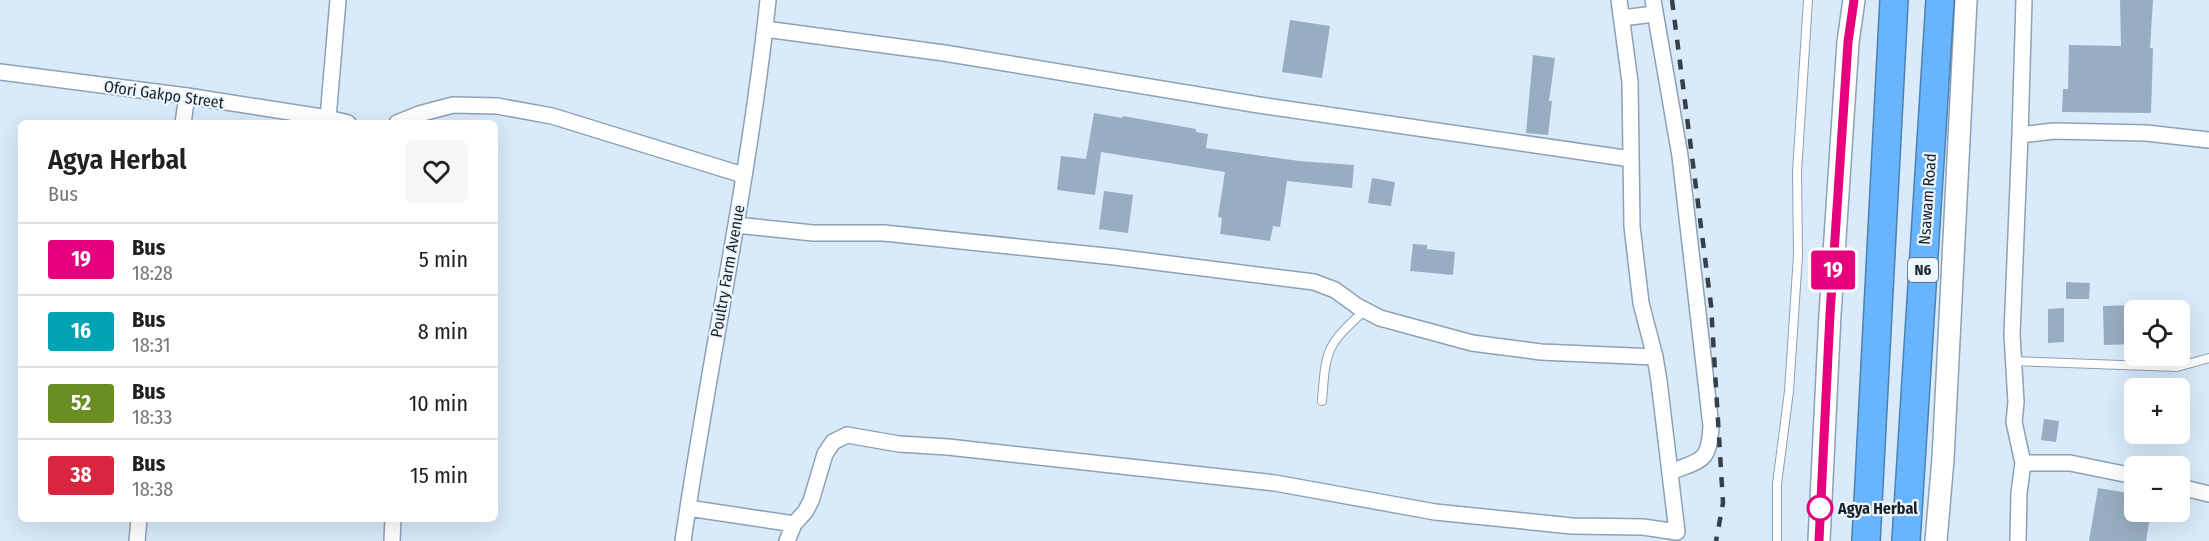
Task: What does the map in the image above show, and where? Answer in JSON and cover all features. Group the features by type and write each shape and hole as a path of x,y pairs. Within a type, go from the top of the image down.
{"highway":[{"path":"1866,541 1894,0"},
{"name":"Nsawam Road","path":"1906,541 1940,0"}],"main road":[{"path":"1819,541 1831,302 1848,42 1854,0"},
{"path":"1936,541 1943,459 1966,0"}],"street":[{"path":"328,118 338,0"},
{"name":"Poultry Farm Avenue","path":"683,541 699,432 736,225 768,0"},
{"path":"787,541 794,524 811,501 825,454 833,442 847,435 899,444 948,447 1275,483 1435,512 1572,526 1643,527 1676,536 1671,472 1655,357 1641,303 1632,226 1630,82 1619,0"},
{"path":"2018,541 2019,494 2023,463 2014,422 2016,402 2012,361 2024,0"},
{"path":"1622,18 1653,7 1680,156 1711,426 1710,449 1702,459 1671,472"},
{"path":"765,29 944,53 1271,106 1631,159"},
{"name":"Ofori Gakpo Street","path":"0,72 187,96 336,120"},
{"path":"183,120 187,96"},
{"path":"404,120 453,105 497,106 552,116 743,176"},
{"path":"2020,135 2054,131 2123,132 2209,140"},
{"path":"736,225 813,233 884,233 1115,257 1314,282 1335,290 1380,318 1472,343 1541,352 1655,357"},
{"path":"2023,463 2070,463 2124,474"},
{"path":"2190,489 2209,494"},
{"path":"688,508 794,524"},
{"path":"137,541 139,522"},
{"path":"392,541 393,522"}],"lane":[{"path":"1777,541 1777,484 1789,391 1798,255 1797,172 1808,0"},
{"path":"1322,401 1325,360 1329,349 1340,333 1365,310"},
{"path":"2012,361 2177,367 2209,358"}],"building":[{"path":"2120,0 2153,0 2150,48 2153,48 2151,113 2062,112 2063,89 2068,89 2069,45 2121,46"},
{"path":"1290,20 1330,26 1322,78 1282,72"},
{"path":"1533,55 1555,58 1549,101 1552,101 1548,135 1526,133"},
{"path":"1094,113 1196,129 1196,132 1208,134 1206,148 1299,161 1354,165 1352,188 1287,181 1280,227 1273,226 1270,241 1220,234 1222,218 1218,217 1225,172 1101,152 1095,195 1057,190 1061,156 1086,159"},
{"path":"1372,178 1395,182 1391,206 1368,203"},
{"path":"1104,191 1133,195 1128,233 1099,229"},
{"path":"1413,244 1427,245 1427,249 1455,252 1453,275 1410,271"},
{"path":"2066,282 2090,283 2089,299 2066,299"},
{"path":"2124,305 2124,344 2104,345 2103,306"},
{"path":"2064,308 2064,342 2048,343 2048,309"},
{"path":"2044,419 2059,421 2056,442 2041,440"},
{"path":"2098,488 2124,492 2124,522 2149,522 2146,541 2089,541"}],"railway":[{"path":"1672,0 1711,305 1723,503 1716,541"}],"bus line":[{"name":"19","path":"1819,541 1830,314 1848,42 1854,0"}],"place":[{"name":"Agya Herbal","path":"1820,508"}]}
